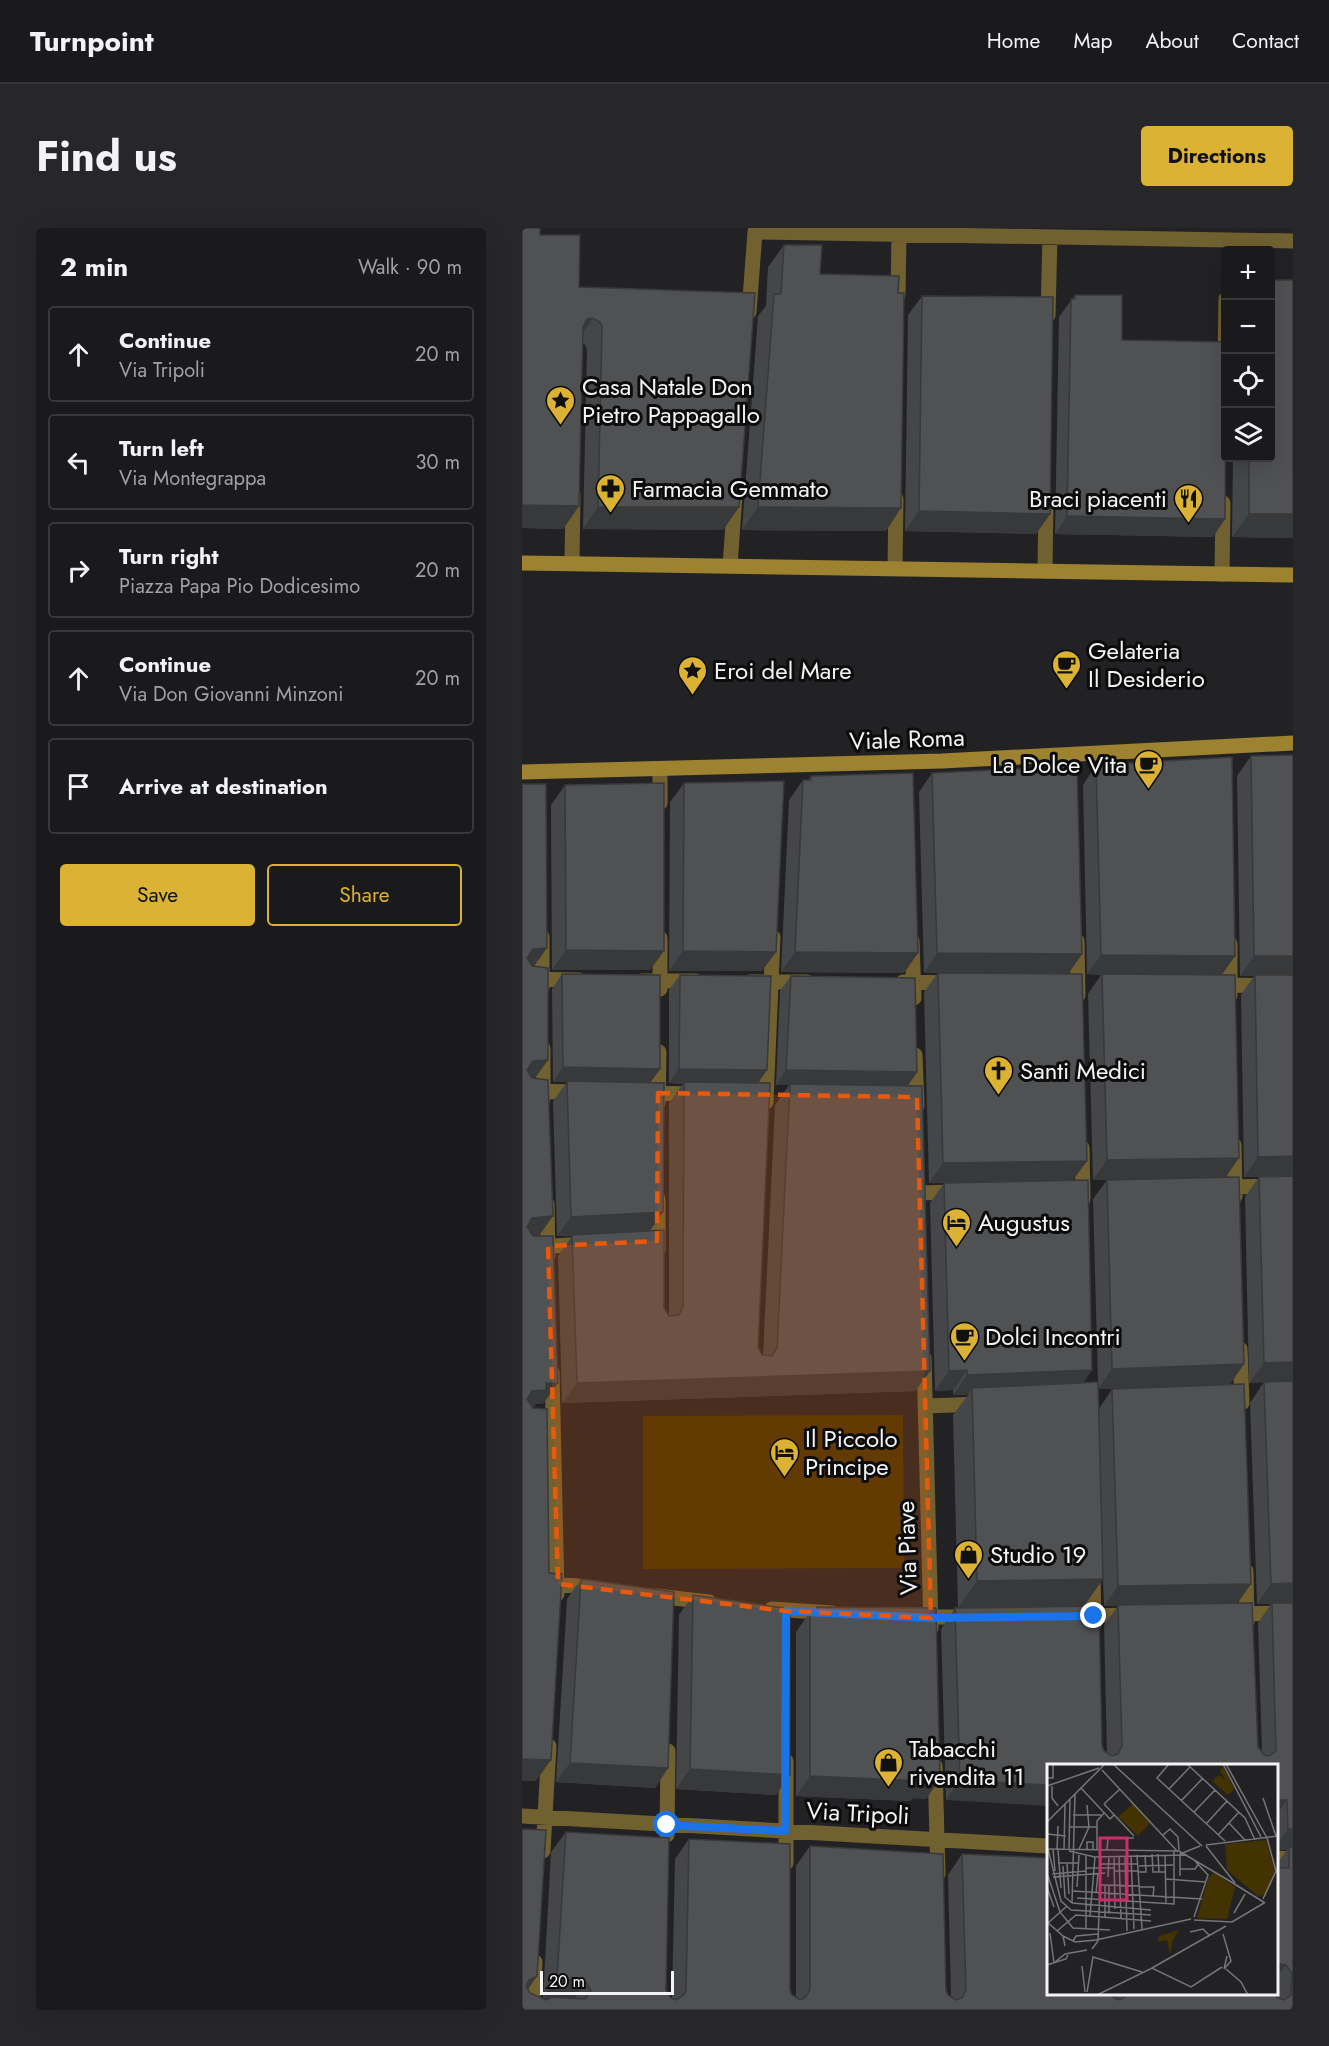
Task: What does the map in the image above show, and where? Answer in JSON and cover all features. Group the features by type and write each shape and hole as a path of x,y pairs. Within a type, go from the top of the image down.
{"street":[{"path":"748,327 755,232 1050,237 1226,245 1293,241"},
{"path":"898,305 899,235"},
{"path":"1048,332 1050,237"},
{"path":"1225,354 1226,300"},
{"path":"572,563 574,480"},
{"path":"730,566 736,481"},
{"path":"895,568 896,483"},
{"path":"1044,571 1046,487"},
{"path":"1222,574 1223,489"},
{"path":"522,563 1293,575"},
{"name":"Viale Roma","path":"522,772 908,767 1072,761 1227,752 1293,743"},
{"path":"780,785 781,767"},
{"path":"660,770 660,819"},
{"path":"541,772 541,791"},
{"path":"542,920 543,1002"},
{"path":"659,1004 660,923"},
{"path":"765,1118 774,923"},
{"path":"912,924 914,1017"},
{"path":"1229,926 1231,1009"},
{"path":"1077,927 1079,1007"},
{"path":"522,979 589,980"},
{"path":"624,981 716,981"},
{"path":"738,982 819,982"},
{"path":"890,982 972,983"},
{"path":"1207,985 1293,986"},
{"path":"543,1036 544,1115"},
{"path":"658,1116 659,1037"},
{"path":"915,1040 911,1097 917,1118"},
{"path":"522,1091 589,1092"},
{"path":"635,1093 712,1094"},
{"path":"1233,1127 1235,1210"},
{"path":"1082,1132 1084,1213"},
{"path":"658,1184 652,1241 658,1263"},
{"path":"546,1186 549,1269"},
{"path":"1211,1187 1293,1186"},
{"path":"919,1194 966,1192"},
{"path":"522,1248 603,1243"},
{"path":"1240,1336 1236,1394 1242,1417"},
{"name":"Via Piave","path":"924,1347 932,1641"},
{"path":"551,1362 558,1584 556,1607"},
{"path":"1236,1394 1262,1393"},
{"path":"926,1406 996,1403"},
{"path":"532,1420 553,1420"},
{"path":"1092,1556 1095,1638"},
{"path":"1246,1556 1248,1637"},
{"path":"558,1584 614,1591"},
{"path":"636,1593 670,1604 728,1604"},
{"path":"751,1607 786,1617 853,1614"},
{"path":"1224,1614 1293,1613"},
{"path":"1071,1616 1153,1615"},
{"path":"909,1617 989,1617"},
{"path":"542,1865 550,1736"},
{"path":"666,1848 668,1741"},
{"path":"935,1746 939,1885"},
{"path":"786,1750 786,1879"},
{"name":"Via Tripoli","path":"522,1816 1047,1846"},
{"path":"1278,1858 1293,1859"},
{"path":"533,2008 536,1948"}],"highlighted area":[{"path":"658,1093 917,1097 931,1618 786,1611 558,1584 548,1246 657,1241"}],"shaded area":[{"path":"903,1415 904,1568 643,1569 643,1416"}],"building":[{"path":"522,228 540,228 540,235 580,235 579,287 755,293 739,507 598,507 602,328 601,323 593,318 587,319 583,327 579,506 522,505"},
{"path":"784,245 822,245 820,274 899,276 898,293 904,293 901,508 758,507 774,294 781,294"},
{"path":"1275,280 1293,280 1293,514 1249,514 1249,462 1275,462"},
{"path":"1075,295 1122,295 1122,340 1221,342 1221,462 1225,462 1225,519 1067,516 1071,299 1075,299"},
{"path":"922,296 1053,297 1050,514 919,511"},
{"path":"1293,755 1293,956 1254,956 1251,756"},
{"path":"1232,757 1235,956 1101,955 1096,765"},
{"path":"1077,766 1082,954 937,953 932,773"},
{"path":"913,773 918,953 795,952 803,780 811,780 811,776"},
{"path":"784,781 776,952 683,951 684,783"},
{"path":"664,783 664,951 566,950 565,785"},
{"path":"522,784 546,784 547,948 533,949 527,958 532,966 548,968 548,1060 533,1061 527,1070 532,1078 548,1080 553,1216 532,1218 527,1227 533,1236 553,1236 558,1383 546,1383 546,1390 532,1391 527,1399 533,1408 547,1409 549,1573 562,1574 551,1760 522,1759"},
{"name":"Santi Medici","path":"938,973 1082,974 1087,1161 943,1163"},
{"path":"562,974 660,975 660,1069 563,1067"},
{"path":"1102,974 1235,975 1239,1158 1107,1160"},
{"path":"680,975 771,976 767,1070 679,1069"},
{"path":"1255,975 1293,975 1293,1156 1258,1157"},
{"path":"791,976 915,978 917,1072 786,1070"},
{"path":"567,1081 664,1083 663,1212 571,1217"},
{"path":"684,1082 770,1083 758,1347 762,1355 772,1356 777,1348 790,1084 922,1086 930,1371 577,1383 572,1235 664,1230 664,1308 669,1316 679,1315 683,1307"},
{"path":"1293,1176 1293,1362 1264,1363 1259,1177"},
{"path":"1239,1177 1244,1364 1112,1369 1107,1180"},
{"path":"1088,1180 1092,1370 967,1375 967,1370 949,1371 944,1183"},
{"path":"1293,1381 1293,1583 1271,1584 1264,1382"},
{"path":"1098,1382 1103,1579 977,1581 972,1388"},
{"path":"1244,1384 1251,1584 1118,1586 1112,1389"},
{"path":"581,1579 674,1592 668,1768 570,1763"},
{"path":"693,1595 790,1609 790,1775 690,1769"},
{"path":"1252,1603 1258,1747 1264,1755 1269,1756 1276,1751 1272,1603 1293,1603 1293,1829 1288,1829 1287,1800 1278,1800 1278,1764 1047,1764 1047,1785 960,1780 955,1608 1099,1606 1102,1746 1104,1751 1112,1756 1118,1754 1122,1746 1118,1605"},
{"path":"817,1607 936,1608 940,1779 924,1778 924,1781 810,1776 810,1612 817,1613"},
{"path":"522,1829 546,1830 537,1976 529,1980 526,1986 530,1993 546,2000 552,1997 585,1999 591,1991 586,1982 557,1978 566,1832 669,1838 666,1990 671,1998 676,2000 684,1995 686,1990 689,1839 790,1844 790,1990 792,1995 800,2000 805,1998 810,1990 810,1846 943,1854 946,1990 948,1995 956,2000 962,1998 966,1990 962,1854 1047,1858 1047,1995 1112,1995 1120,2000 1127,1995 1276,1995 1284,2000 1291,1995 1292,1973 1286,1965 1278,1966 1278,1868 1289,1868 1289,1847 1293,1848 1293,2010 522,2010"}],"place":[{"name":"Casa Natale Don Pietro Pappagallo","path":"561,426"},
{"name":"Farmacia Gemmato","path":"611,514"},
{"name":"Braci piacenti","path":"1188,524"},
{"name":"Gelateria Il Desiderio","path":"1067,690"},
{"name":"Eroi del Mare","path":"693,696"},
{"name":"La Dolce Vita","path":"1148,790"},
{"name":"Santi Medici","path":"999,1096"},
{"name":"Augustus","path":"957,1248"},
{"name":"Dolci Incontri","path":"964,1362"},
{"name":"Il Piccolo Principe","path":"784,1478"},
{"name":"Studio 19","path":"969,1580"},
{"name":"Tabacchi rivendita 11","path":"888,1788"}],"route":[{"path":"667,1825 785,1831 786,1611 931,1618 1094,1616"}]}
